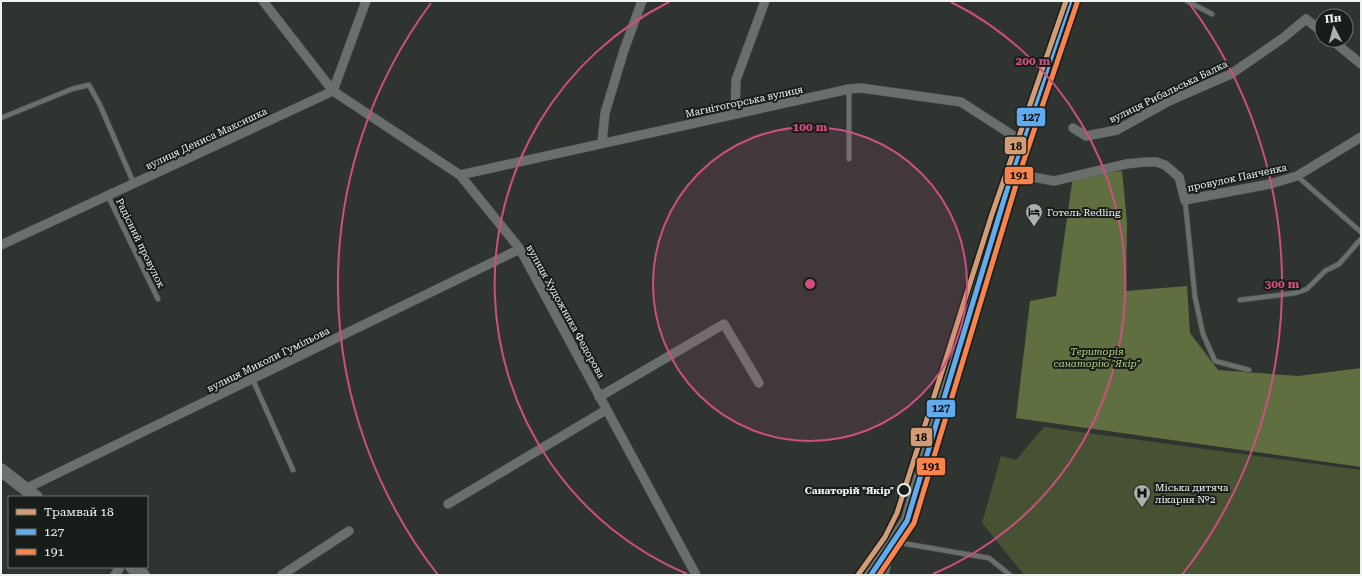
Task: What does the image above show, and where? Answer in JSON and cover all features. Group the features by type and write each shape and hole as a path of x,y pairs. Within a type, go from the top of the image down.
{"street":[{"name":"вулиця Художника Федорова","path":"263,1 333,91 460,175 520,249 696,575"},
{"path":"333,91 366,1"},
{"path":"602,143 605,113 624,50 642,1"},
{"path":"735,114 736,80 765,1"},
{"path":"871,575 892,546 907,521 1012,173 1037,103 1070,1"},
{"name":"вулиця Рибальська Балка","path":"1073,128 1086,136 1117,130 1169,101 1231,74 1283,38 1306,19 1314,26"},
{"path":"1342,48 1361,64"},
{"name":"Магнітогорська вулиця","path":"460,175 849,89 861,88 961,102 1023,142"},
{"name":"вулиця Дениса Максишка","path":"1,245 333,91"},
{"name":"провулок Панченка","path":"1012,173 1054,181 1126,164 1156,162 1165,165 1179,177 1185,200 1270,184 1297,176 1361,137"},
{"name":"вулиця Миколи Гумільова","path":"25,489 520,249"},
{"path":"600,397 724,324 759,383"},
{"path":"448,504 606,410"},
{"path":"1,470 35,496"},
{"path":"282,575 349,531"},
{"path":"884,575 892,546"},
{"path":"133,568 143,575"}],"lane":[{"path":"1187,1 1212,14"},
{"path":"1,118 72,89 89,85 100,105 134,184"},
{"path":"849,89 849,159"},
{"path":"1297,176 1361,232"},
{"name":"Радісний провулок","path":"108,196 158,299"},
{"path":"1185,200 1196,297 1203,334 1216,361 1249,370"},
{"path":"1240,300 1295,293 1307,289 1325,271 1339,264 1361,238"},
{"path":"252,378 293,470"},
{"path":"892,546 989,558 1010,575"}],"green space":[{"name":"Територія санаторію \"Якір\"","path":"1122,171 1127,223 1126,291 1187,286 1190,333 1218,370 1298,376 1361,368 1361,467 1016,418 1030,301 1056,296 1073,176"},
{"name":"Міська дитяча лікарня №2","path":"1044,427 1361,470 1361,575 1024,575 982,523 1001,456 1016,460"}],"tram line":[{"name":"18","path":"858,575 885,537 897,513 992,214 1066,1"}],"transit line":[{"name":"127","path":"871,575 907,521 1012,173 1070,1"},
{"name":"191","path":"879,575 914,523 1019,175 1077,3"}],"place":[{"name":"Готель Redling","path":"1034,227"},
{"name":"Санаторій \"Якір\"","path":"904,490"},
{"name":"Міська дитяча лікарня №2","path":"1142,508"}]}
